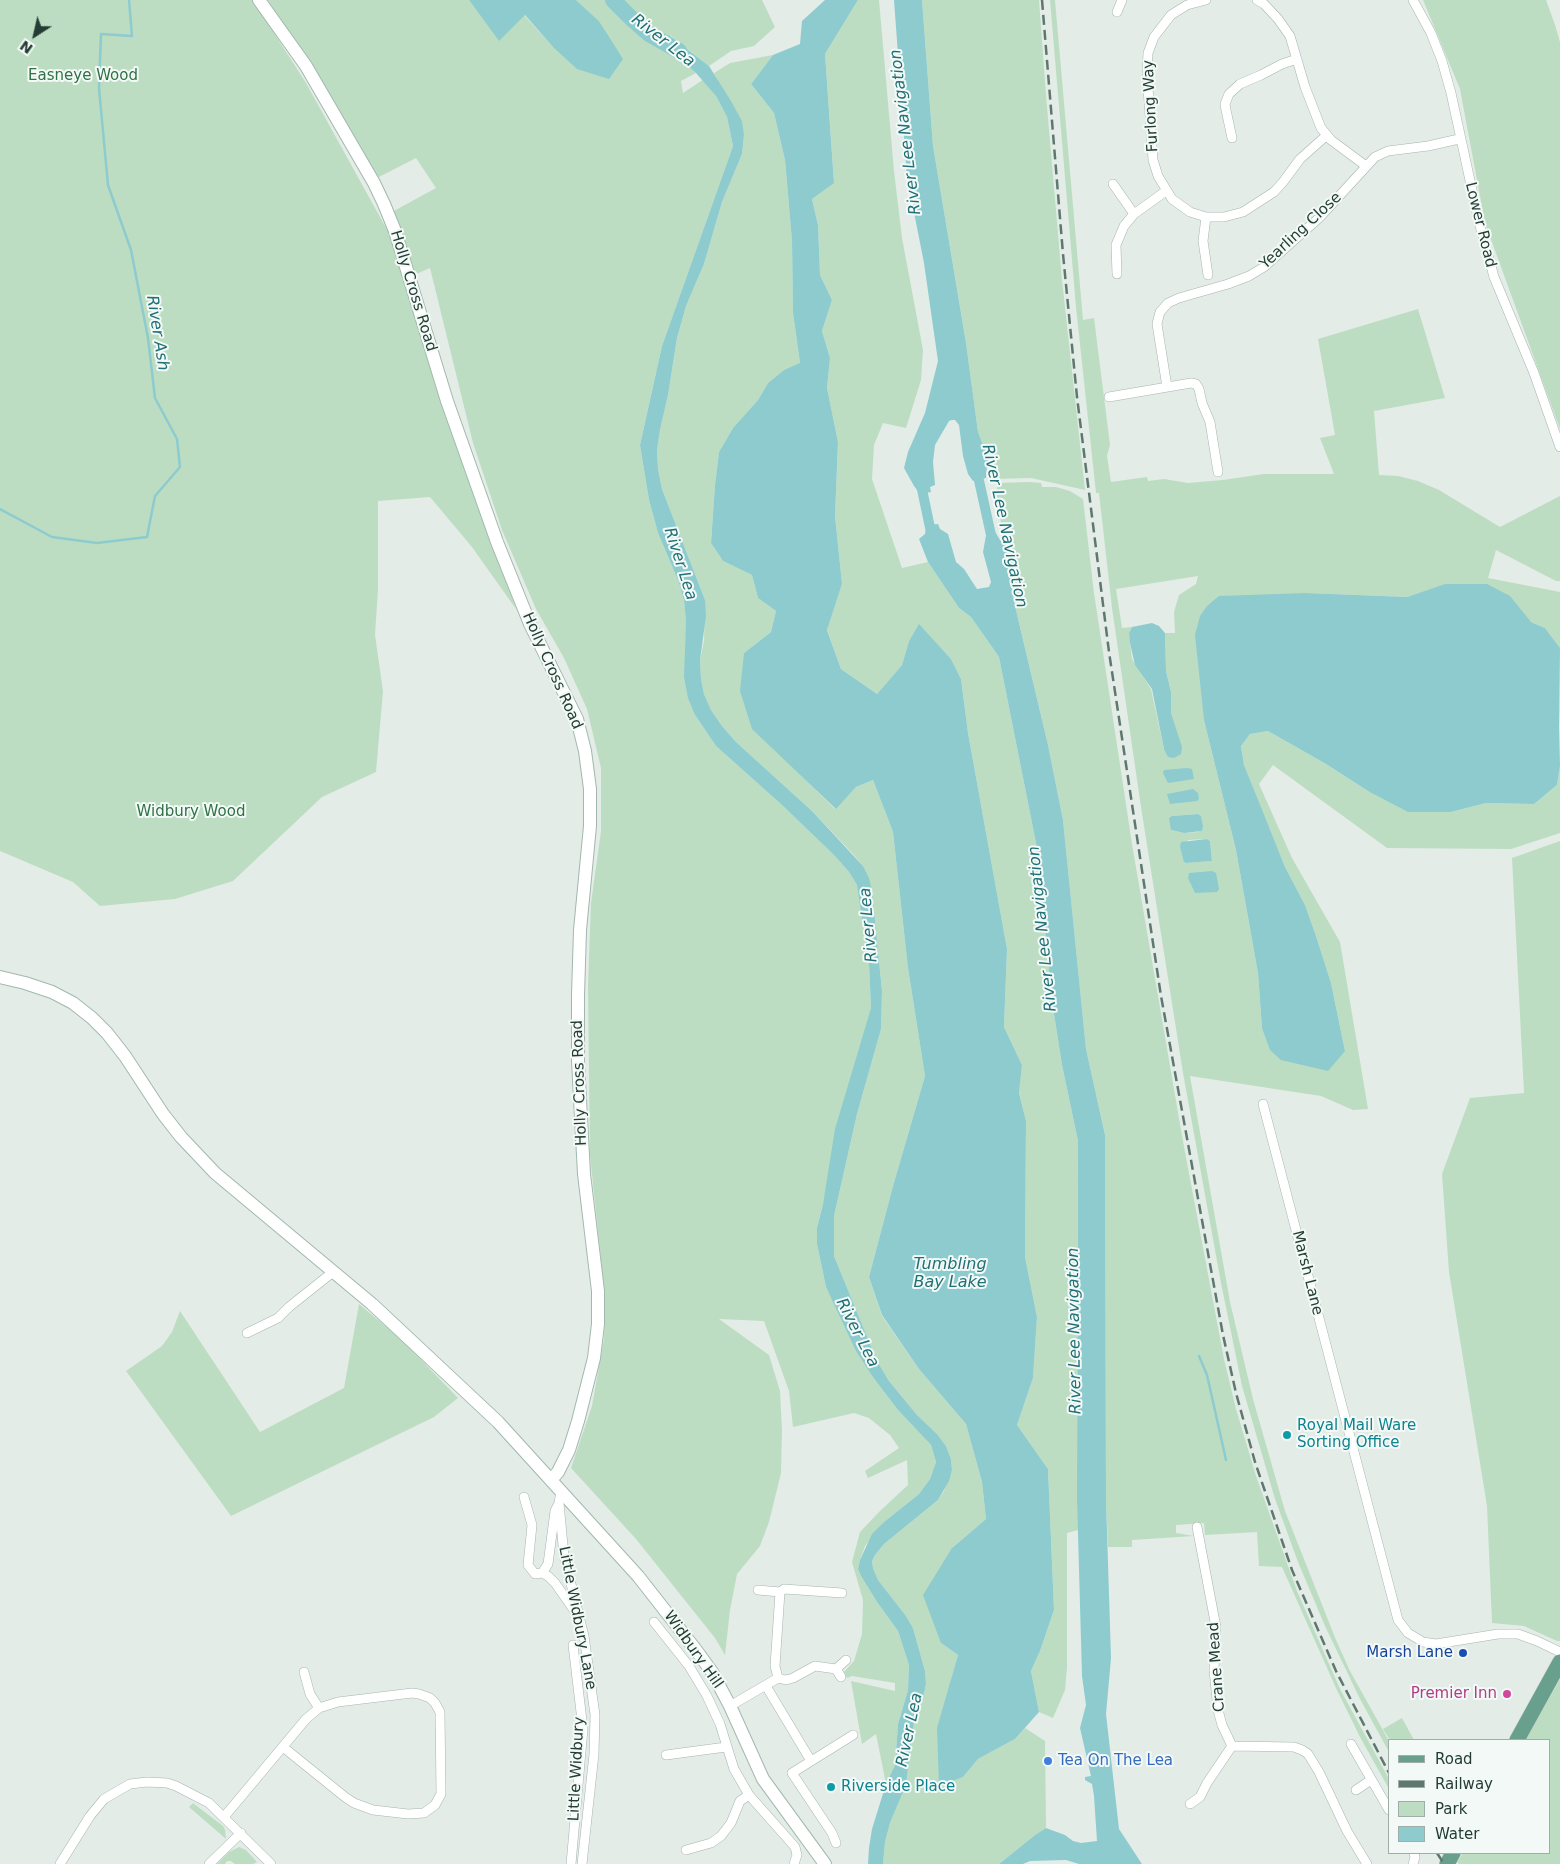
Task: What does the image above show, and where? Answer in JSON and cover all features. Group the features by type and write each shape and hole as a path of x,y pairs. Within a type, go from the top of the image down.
{"main road":[{"path":"1518,1739 1560,1662"}],"street":[{"name":"Holly Cross Road","path":"259,0 306,66 374,183 393,226 447,401 497,542 530,624 576,719 585,751 590,789 590,826 580,930 578,1061 583,1157 598,1291 598,1324 594,1358 578,1421 568,1450 558,1472 552,1480"},
{"path":"1117,12 1122,0"},
{"name":"Furlong Way","path":"1203,0 1180,9 1165,21 1154,37 1148,53 1147,73 1152,151 1155,169 1166,191 1183,208 1197,215 1216,218 1235,215 1255,206 1279,186 1300,158 1327,135"},
{"path":"1257,0 1271,10 1290,36 1317,120 1327,135 1337,145 1366,166 1375,157 1388,151 1428,146 1459,139"},
{"name":"Lower Road","path":"1413,0 1431,33 1442,61 1451,92 1459,139 1494,277 1534,373 1560,447"},
{"path":"1232,138 1225,104 1232,90 1276,66 1297,59"},
{"name":"Yearling Close","path":"1167,387 1157,330 1158,318 1164,307 1172,301 1250,276 1319,218 1366,166"},
{"path":"1113,184 1134,214"},
{"path":"1117,274 1115,257 1118,238 1124,226 1134,214 1166,191"},
{"path":"1206,217 1203,241 1208,275"},
{"path":"1109,397 1191,382 1198,386 1202,403 1210,422 1218,472"},
{"name":"Widbury Hill","path":"0,977 25,982 52,992 73,1003 92,1018 125,1056 163,1114 199,1157 232,1188 394,1324 468,1392 552,1480 560,1497 638,1576 712,1672 730,1706 763,1779 825,1864"},
{"name":"Marsh Lane","path":"1263,1104 1398,1620 1408,1633 1423,1642 1444,1643 1498,1634 1518,1634 1560,1652"},
{"path":"247,1333 278,1318 288,1307 333,1272"},
{"path":"524,1497 532,1525 528,1566 535,1574 542,1573 548,1576 579,1617"},
{"path":"542,1573 548,1564 555,1511 560,1497"},
{"name":"Little Widbury Lane","path":"560,1497 564,1556 584,1636 595,1723 594,1754 582,1864"},
{"name":"Crane Mead","path":"1197,1527 1216,1627 1214,1670 1219,1718 1232,1746"},
{"path":"758,1590 780,1592 784,1589 842,1593"},
{"path":"778,1678 775,1666 780,1592"},
{"path":"654,1622 689,1666 708,1696 720,1724 734,1769 749,1795 795,1847 797,1855 794,1864"},
{"name":"Little Widbury","path":"571,1864 583,1728 573,1645"},
{"path":"730,1706 778,1678 786,1680 793,1678 815,1666 838,1673 846,1660"},
{"path":"304,1672 310,1694 319,1708"},
{"path":"766,1686 811,1761"},
{"path":"224,1817 306,1719 319,1708 338,1702 412,1693 430,1698 438,1707 441,1718 442,1789 438,1802 432,1808 418,1814 386,1812 363,1807 345,1797 283,1747"},
{"path":"836,1843 832,1833 792,1773 853,1735"},
{"path":"1351,1744 1388,1808"},
{"path":"1190,1804 1200,1797 1207,1783 1232,1746 1294,1748 1302,1750 1308,1754 1322,1778 1347,1831 1367,1864"},
{"path":"666,1755 726,1747"},
{"path":"1356,1790 1372,1780"},
{"path":"60,1864 97,1806 112,1793 130,1784 147,1782 176,1786 209,1803 271,1864"},
{"path":"686,1850 712,1842 721,1836 732,1823 740,1801 749,1795"},
{"path":"764,1812 779,1801"},
{"path":"209,1864 241,1833"}],"green space":[{"path":"0,0 253,0 306,83 391,237 477,500 516,609 472,547 430,497 378,501 378,589 375,635 383,691 376,772 322,797 233,881 175,899 100,906 73,882 0,851"},
{"path":"268,0 469,0 499,40 524,15 553,47 610,40 599,21 576,0 762,0 775,27 754,46 731,51 709,66 670,35 658,43 675,54 696,73 681,81 683,93 704,79 727,117 733,146 662,346 640,445 649,500 658,533 678,580 684,600 695,715 716,746 835,856 857,885 860,899 869,964 871,1008 817,1228 817,1244 826,1287 875,1380 898,1410 931,1445 936,1462 930,1479 919,1494 884,1522 865,1546 858,1569 877,1602 898,1631 909,1665 908,1690 898,1724 895,1765 886,1784 876,1734 862,1744 851,1681 895,1691 895,1683 852,1676 847,1678 844,1672 854,1661 862,1634 863,1600 852,1562 860,1532 908,1485 907,1460 868,1478 865,1471 899,1448 890,1435 869,1418 854,1413 793,1427 789,1391 764,1321 719,1319 769,1355 780,1391 782,1430 781,1473 769,1522 760,1546 737,1574 730,1610 725,1655 715,1638 636,1539 571,1468 592,1406 604,1339 605,1298 590,1155 588,986 591,903 601,831 601,768 587,709 564,658 536,609 502,530 473,443 430,268 414,275 392,212 436,188 416,158 375,179 326,92"},
{"path":"858,0 879,0 894,171 902,238 923,350 921,380 906,428 883,423 874,445 872,479 902,568 928,562 959,608 971,617 999,657 1037,848 1052,1001 1062,1065 1078,1141 1078,1530 1067,1533 1067,1668 1065,1690 1053,1718 1039,1712 1031,1671 1054,1610 1048,1469 1017,1425 1033,1378 1037,1317 1025,1257 1026,1121 1019,1092 1022,1065 1004,1027 1007,949 968,733 961,679 951,659 919,625 909,641 902,665 877,694 841,669 827,629 842,584 835,516 838,442 827,388 830,358 822,331 832,300 820,275 818,225 812,199 834,182 825,54"},
{"path":"922,0 1039,0 1062,280 1085,490 1031,478 996,479 978,432 966,343 933,146"},
{"path":"1050,0 1055,0 1083,320 1094,318 1110,445 1107,456 1111,482 1147,477 1148,481 1164,479 1188,483 1264,474 1334,474 1320,438 1335,435 1318,339 1418,309 1445,398 1374,411 1379,475 1398,476 1418,481 1439,490 1500,527 1560,496 1560,581 1556,581 1496,550 1488,578 1560,592 1560,648 1545,628 1446,584 1407,597 1306,593 1204,720 1236,850 1258,973 1262,1028 1345,1051 1331,983 1316,936 1305,905 1285,867 1244,765 1241,746 1250,734 1268,731 1326,764 1368,791 1451,812 1486,803 1534,804 1557,785 1560,766 1560,833 1511,849 1387,848 1273,765 1259,784 1292,858 1340,942 1368,1109 1353,1110 1321,1096 1190,1076 1230,1302 1253,1399 1285,1511 1336,1640 1350,1671 1388,1739 1388,1750 1360,1699 1325,1626 1298,1562 1275,1499 1242,1386 1221,1283 1183,1073 1112,608 1099,493 1096,493 1076,307","holes":["1198,576 1196,584 1179,595 1174,612 1175,633 1165,633 1166,671 1171,692 1171,713 1174,725 1164,749 1151,689 1132,659 1129,633 1132,627 1122,628 1116,589","1198,814 1201,816 1199,832 1184,833 1171,830 1172,816","1207,839 1210,841 1212,861 1184,862 1188,840"]},
{"path":"1423,0 1546,0 1555,25 1560,42 1560,429 1485,223 1460,89"},
{"path":"773,55 751,84 774,113 785,160 792,241 793,313 800,364 784,370 768,383 758,400 733,428 719,452 711,543 723,561 752,575 758,598 776,611 771,632 744,653 801,775 835,809 856,787 873,780 893,832 908,968 925,1076 869,1277 882,1316 919,1369 966,1424 982,1482 986,1519 952,1548 941,1643 958,1655 951,1680 939,1785 963,1777 978,1759 1015,1739 1025,1728 1045,1741 1046,1828 999,1864 883,1864 885,1842 890,1823 906,1785 914,1722 922,1702 926,1684 925,1671 913,1628 878,1580 872,1561 884,1544 938,1500 944,1491 952,1470 951,1459 946,1446 889,1381 877,1361 834,1256 834,1216 857,1114 881,1029 882,991 872,890 863,866 853,854 812,811 736,742 711,710 704,694 701,679 700,660 704,641 705,600 662,489 658,469 657,450 677,338 686,306 704,264 722,202 742,154 744,135 714,73 730,63"},
{"path":"998,483 1041,483 1042,487 1056,487 1070,491 1083,499 1094,593 1132,844 1182,1136 1224,1359 1236,1409 1256,1476 1297,1591 1340,1689 1388,1777 1388,1787 1336,1688 1282,1567 1259,1566 1257,1532 1205,1535 1204,1523 1176,1525 1176,1533 1194,1536 1132,1540 1132,1547 1108,1547 1106,1500 1105,1135 1086,1049 1063,820 1048,745 1015,606 1005,544 1008,542 1001,523 996,494"},
{"path":"1560,841 1560,1641 1557,1641 1524,1626 1492,1623 1487,1506 1449,1272 1442,1174 1470,1098 1524,1093 1512,858"},
{"path":"359,1304 402,1340 458,1398 434,1417 231,1516 126,1371 162,1346 172,1332 180,1311 260,1432 344,1388"},
{"path":"1560,1679 1560,1864 1459,1864 1457,1862 1462,1854 1550,1854 1550,1739 1526,1739"},
{"path":"1402,1718 1413,1739 1389,1739 1383,1729"},
{"path":"193,1803 223,1826 226,1839 189,1807"},
{"path":"239,1847 246,1850 257,1862 253,1864 235,1864 227,1861 225,1864 217,1864 229,1852"}],"water":[{"path":"469,0 576,0 599,21 623,59 609,79 577,69 553,47 525,15 499,41"},
{"name":"Tumbling Bay Lake","path":"825,0 858,0 825,54 834,183 812,199 818,225 820,275 832,300 822,331 830,358 827,388 838,442 835,516 842,584 827,630 841,669 877,694 902,665 909,641 919,624 951,659 961,679 968,733 1007,949 1004,1027 1022,1065 1019,1093 1026,1121 1025,1257 1037,1317 1033,1378 1017,1425 1048,1469 1054,1610 1031,1671 1039,1712 1015,1739 978,1759 963,1777 939,1786 937,1728 958,1655 941,1643 923,1595 952,1548 986,1519 982,1482 966,1424 919,1369 882,1315 869,1277 925,1076 908,968 893,832 873,780 856,787 836,809 752,729 740,691 744,653 771,632 776,611 758,598 752,575 723,561 711,543 719,452 733,428 758,400 768,383 784,370 800,363 793,313 792,241 785,160 774,113 751,84 773,55 800,44 802,21"},
{"path":"894,0 922,0 933,146 966,343 978,432 990,463 987,466 986,478 973,481 968,474 963,456 959,425 955,420 949,421 935,445 933,462 935,485 930,487 931,492 920,494 904,468 908,452 925,413 938,361 924,263 907,177"},
{"path":"669,35 709,66 742,121 744,135 742,154 722,202 704,264 686,306 677,338 657,450 658,469 662,489 705,600 706,616 700,660 701,679 704,694 711,710 736,742 812,811 863,866 869,878 872,890 882,991 881,1029 857,1114 834,1216 834,1256 877,1361 889,1381 917,1415 937,1434 946,1446 951,1459 952,1470 949,1481 938,1500 884,1544 872,1561 878,1580 913,1628 925,1671 926,1684 922,1702 914,1722 906,1785 890,1823 885,1842 883,1864 868,1864 869,1848 872,1829 886,1784 895,1765 898,1724 908,1690 909,1665 898,1631 877,1602 858,1569 872,1534 919,1494 930,1479 936,1462 931,1445 898,1410 856,1351 826,1287 817,1244 817,1228 823,1204 835,1129 871,1008 869,964 857,885 835,856 716,746 695,715 688,698 684,677 686,622 684,600 678,580 658,533 649,500 640,445 662,346 733,146 727,117 716,96 696,73 675,54 657,43"},
{"path":"938,524 940,529 948,534 956,562 964,569 977,589 989,587 991,582 983,552 987,530 994,530 1005,544 1015,606 1048,745 1063,820 1086,1049 1105,1135 1106,1500 1111,1658 1106,1714 1119,1829 1142,1864 1079,1864 1066,1860 999,1864 1046,1828 1065,1835 1073,1841 1081,1843 1097,1841 1092,1784 1085,1780 1085,1777 1091,1776 1080,1728 1086,1705 1082,1676 1077,1498 1078,1141 1062,1065 1052,1001 1037,848 999,657 971,617 959,608 928,562 919,539 925,534 927,525"},
{"path":"1445,584 1487,584 1510,596 1531,622 1545,628 1560,648 1560,766 1557,785 1534,804 1486,803 1451,812 1408,812 1368,791 1326,764 1268,731 1250,734 1241,746 1244,765 1285,867 1305,905 1316,936 1331,983 1345,1051 1328,1071 1281,1060 1270,1050 1262,1028 1258,973 1236,850 1204,720 1195,635 1200,616 1207,606 1219,596 1306,593 1407,597"},
{"path":"1152,623 1159,626 1165,633 1166,671 1171,692 1171,713 1182,747 1181,754 1174,758 1168,757 1164,749 1152,689 1135,665 1130,643 1129,633 1132,627"},
{"path":"1192,769 1194,779 1168,783 1163,773 1164,770"},
{"path":"1193,789 1198,793 1199,799 1197,801 1170,804 1167,794"},
{"path":"1198,814 1201,816 1202,831 1184,833 1171,830 1169,818 1172,816"},
{"path":"1207,839 1210,841 1212,861 1184,862 1180,847 1181,842"},
{"path":"1212,871 1216,873 1219,889 1217,892 1195,893 1188,878 1189,873"}],"waterway":[{"name":"River Ash","path":"0,509 52,537 97,543 147,537 155,496 180,467 177,439 155,398 148,338 131,250 108,185 99,88 101,34 132,36 129,0"},
{"name":"River Lea","path":"613,0 649,34 679,51"},
{"name":"River Lee Navigation","path":"976,467 993,544"},
{"path":"920,480 932,537"},
{"path":"1199,1356 1207,1375 1226,1460"}],"railway":[{"path":"1042,0 1077,397 1109,652 1161,996 1223,1335 1236,1393 1255,1462 1292,1570 1336,1671 1388,1771"},
{"path":"1438,1854 1444,1864"}],"place":[{"name":"Royal Mail Ware Sorting Office","path":"1287,1435"},
{"name":"Marsh Lane","path":"1463,1653"},
{"name":"Premier Inn","path":"1507,1694"},
{"name":"Tea On The Lea","path":"1048,1761"},
{"name":"Riverside Place","path":"831,1787"}],"park label":[{"name":"Easneye Wood","path":"83,76"},
{"name":"Widbury Wood","path":"191,812"}]}
